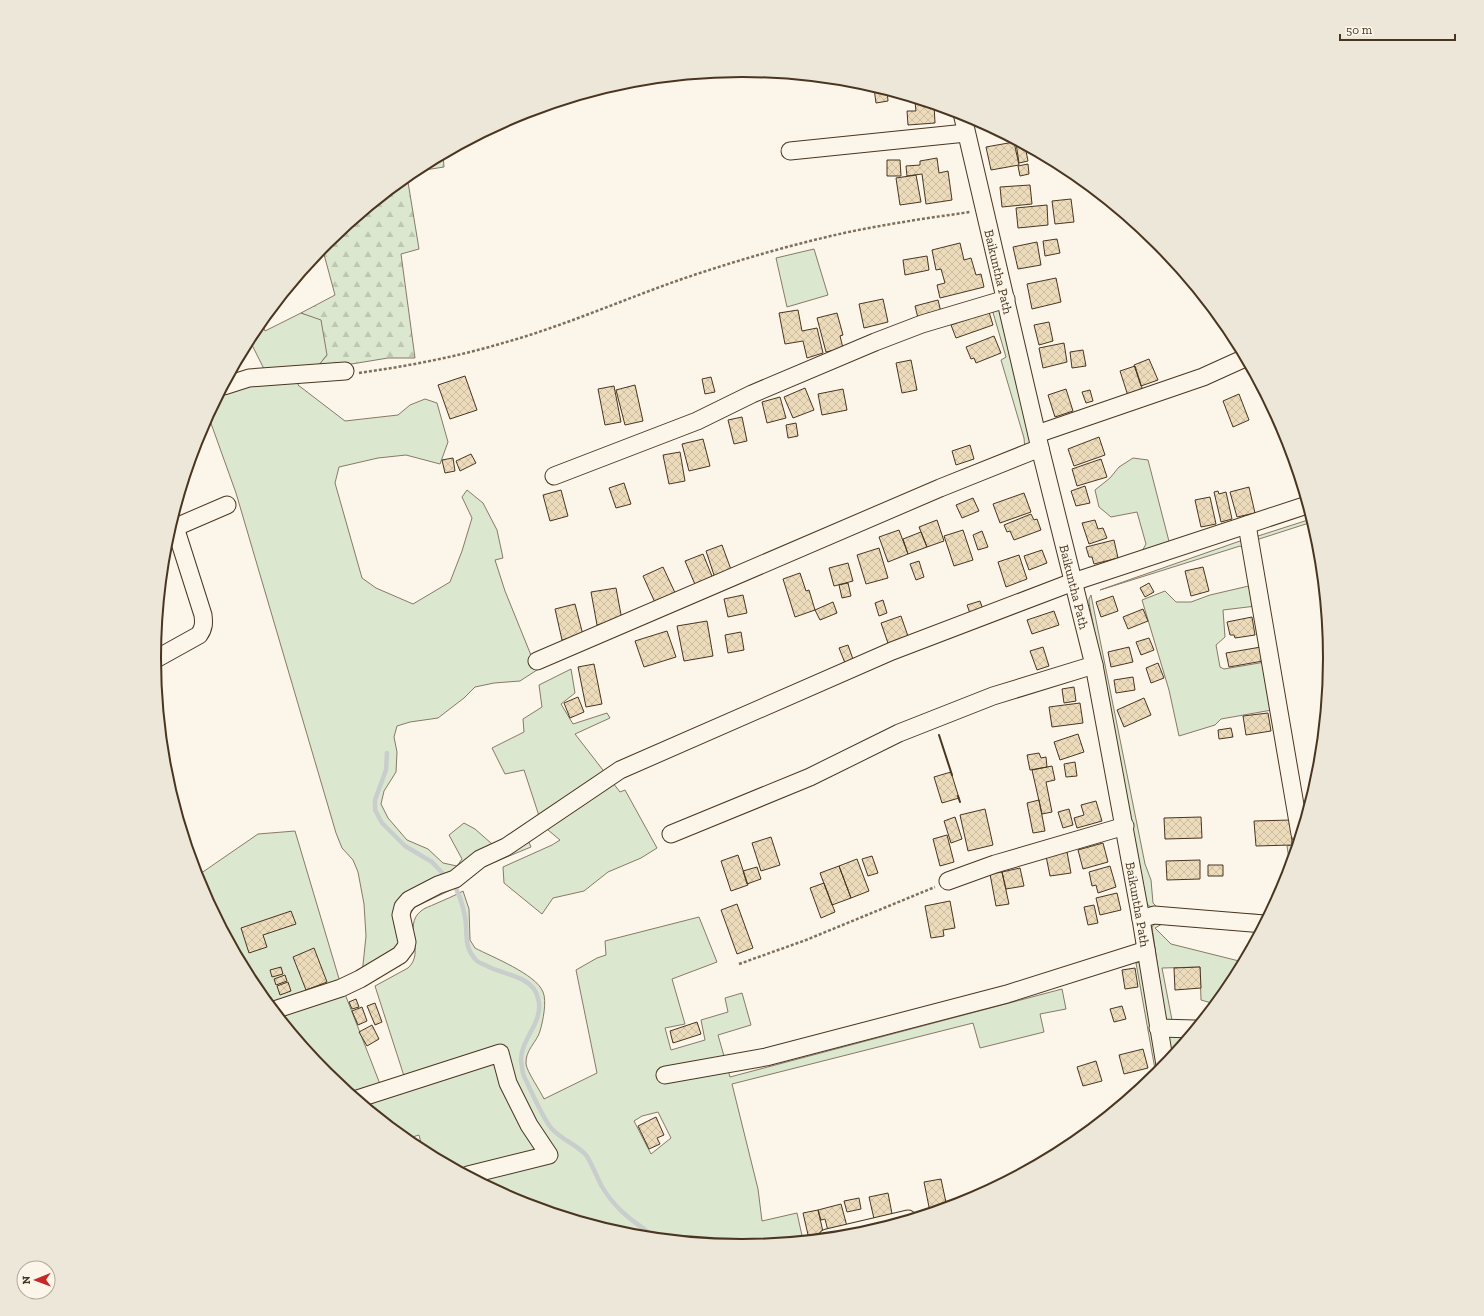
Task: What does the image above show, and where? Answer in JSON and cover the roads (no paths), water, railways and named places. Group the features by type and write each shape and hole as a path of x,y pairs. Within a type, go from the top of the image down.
{"street":[{"name":"Baikuntha Path","path":"964,121 1039,441 1094,665 1125,826 1164,1058"},
{"path":"790,151 966,133"},
{"path":"554,476 697,421 752,394 875,342 922,324 1006,299"},
{"path":"537,661 940,488 1039,441 1203,377 1240,360"},
{"path":"230,384 249,378 351,372"},
{"path":"176,527 227,505"},
{"path":"279,1009 341,988 360,979 400,955 406,947 407,942 402,915 403,907 409,900 438,885 455,879 480,859 506,847 620,770 892,651 1073,582 1303,506"},
{"path":"1247,525 1298,824"},
{"path":"161,656 199,635 203,629 204,623 203,615 174,535"},
{"path":"670,834 810,777 899,733 993,696 1094,665"},
{"path":"948,881 995,864 1125,826"},
{"path":"1141,919 1154,915 1258,924"},
{"path":"665,1075 766,1057 1007,994 1146,950"},
{"path":"1158,1028 1189,1029"},
{"path":"362,1097 500,1053 508,1083 529,1125 549,1155 474,1173"}],"waterway":[{"path":"387,753 386,770 375,800 375,810 382,823 405,846 432,862 447,878"},
{"path":"453,883 463,908 467,940 469,950 472,955 481,963 524,981 535,991 538,998 538,1015 524,1045 521,1061 524,1076 545,1119 556,1133 586,1155 601,1185 611,1199 627,1216 647,1231"}]}
